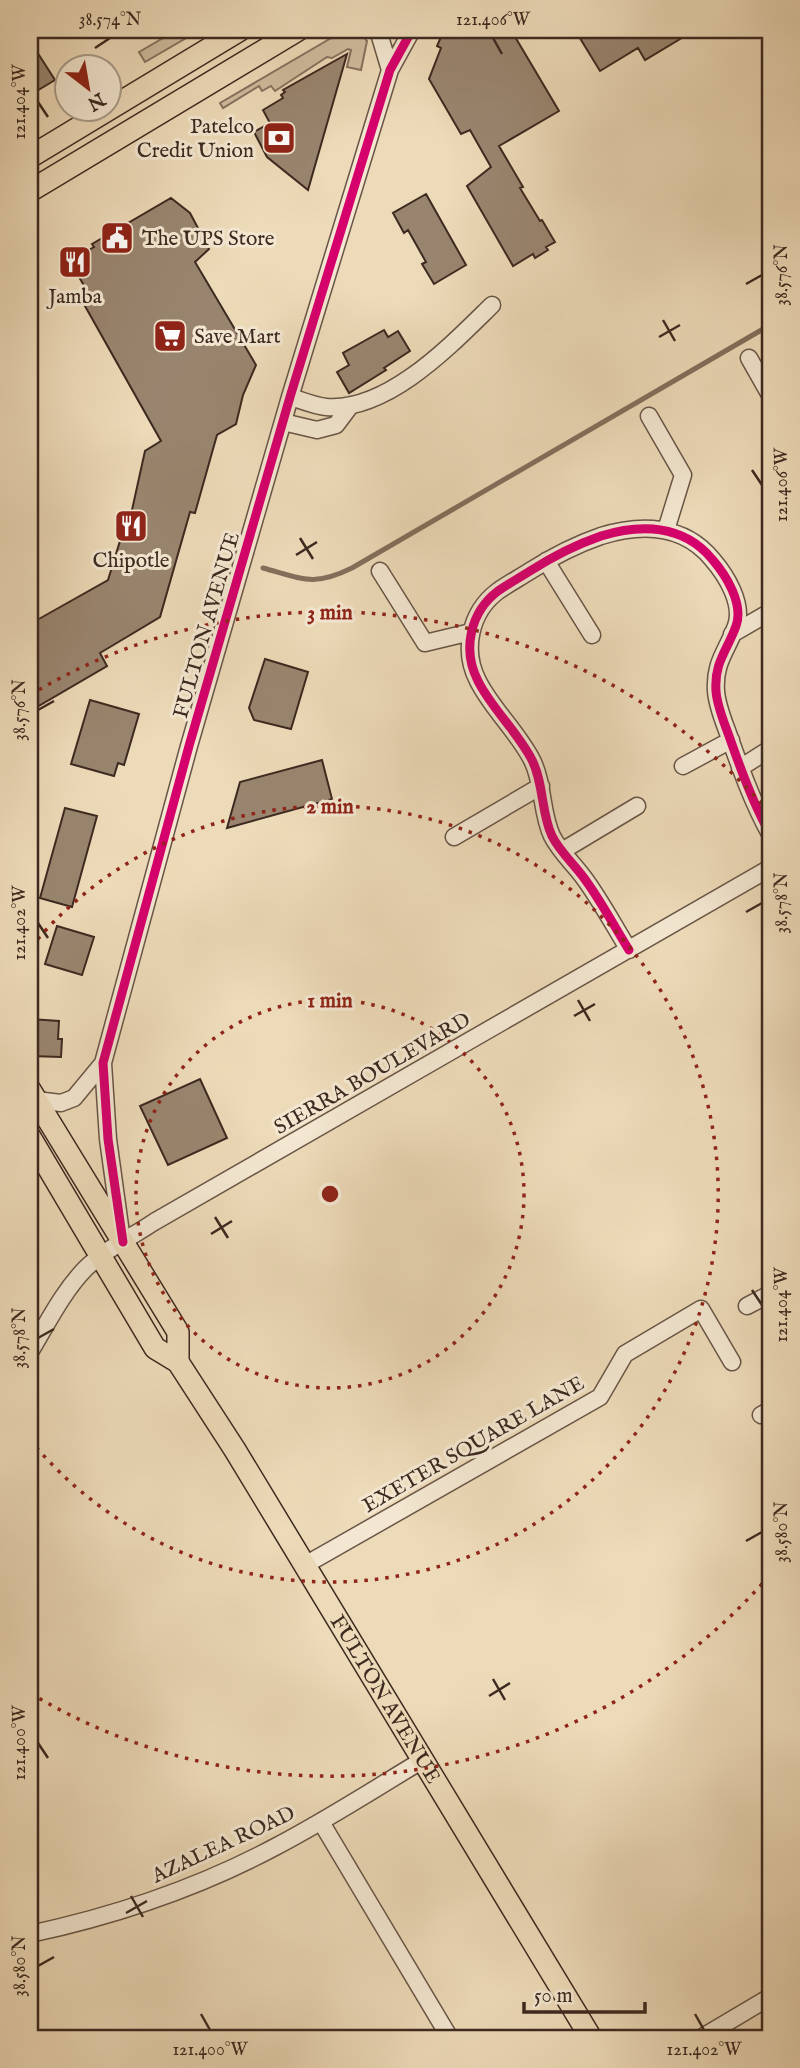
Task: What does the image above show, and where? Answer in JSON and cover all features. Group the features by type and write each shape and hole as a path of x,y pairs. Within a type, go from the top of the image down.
{"main road":[{"path":"122,102 240,30"},
{"path":"248,58 249,47 272,30"},
{"path":"30,191 298,30"},
{"path":"30,158 89,122"},
{"path":"30,173 109,122"},
{"path":"33,1095 123,1242"},
{"name":"FULTON AVENUE","path":"30,1137 155,1348 178,1362 305,1565 591,2038"},
{"name":"FULTON AVENUE","path":"123,1242 178,1332 178,1362"}],"street":[{"path":"378,30 390,70"},
{"name":"FULTON AVENUE","path":"123,1242 108,1139 103,1063 161,841 290,397 390,70 412,30"},
{"path":"290,397 326,407 361,404 419,371 447,350 492,305"},
{"path":"749,358 770,395"},
{"path":"283,422 317,430 337,425 351,405"},
{"path":"649,416 682,475 666,530"},
{"path":"629,950 597,896 552,836 533,761 477,680 472,667 469,646 471,632 485,604 497,592 546,561 589,540 624,529 645,527 666,530 685,537 701,548 725,577 737,606 738,617 720,657 716,675 720,709 748,788 770,834"},
{"path":"546,561 592,635"},
{"path":"380,571 425,643 471,632"},
{"path":"732,634 770,612"},
{"path":"683,766 731,740"},
{"path":"740,768 770,749"},
{"path":"454,837 541,786"},
{"path":"562,851 637,806"},
{"name":"SIERRA BOULEVARD","path":"30,1352 61,1299 86,1269 101,1256 154,1222 770,868"},
{"name":"FULTON AVENUE","path":"33,1095 61,1103 74,1098 103,1063"},
{"path":"747,1306 770,1294"},
{"name":"EXETER SQUARE LANE","path":"305,1565 600,1397 625,1354 701,1310 732,1362"},
{"name":"AZALEA ROAD","path":"30,1934 104,1916 226,1871 321,1822 421,1760"},
{"path":"321,1822 450,2038"},
{"path":"701,2038 770,1997"}],"shaded area":[{"path":"177,30 200,30 145,62 139,52"},
{"path":"345,30 358,30 367,41 361,70 347,67 351,50 348,49 332,58 327,57 275,91 271,86 262,91 259,86 223,108 220,103"}],"building":[{"path":"444,30 511,30 559,111 499,146 523,187 520,188 555,242 535,258 533,254 513,266 467,186 491,167 470,130 461,134 429,79 441,48 437,46"},
{"path":"575,30 695,30 645,60 638,48 600,71"},
{"path":"347,54 308,190 267,157 254,132 270,123 263,110 283,98 283,90"},
{"path":"39,55 52,75 52,82 30,95 30,60"},
{"path":"426,194 466,265 434,284 422,264 426,262 408,230 404,233 393,213"},
{"path":"171,198 190,213 209,249 195,262 256,365 243,395 236,424 217,435 195,513 190,512 160,617 100,653 107,666 30,711 30,624 108,580 127,518 130,519 145,451 161,441 85,306 93,301 72,265 73,259 94,247 92,244"},
{"path":"384,330 388,337 398,331 410,351 349,393 337,372 349,365 343,353"},
{"path":"265,659 308,672 291,729 254,720 249,708"},
{"path":"90,700 139,714 124,765 118,763 114,776 71,764"},
{"path":"322,760 332,799 227,828 240,782"},
{"path":"65,808 97,816 72,907 40,898"},
{"path":"57,926 94,937 82,975 45,964"},
{"path":"30,1019 59,1021 61,1057 30,1056"},
{"path":"200,1079 227,1138 168,1165 140,1106"}],"waterway":[{"path":"263,568 308,579 327,578 352,568 770,325"}],"cycle path":[{"path":"123,1242 108,1139 103,1063 189,746 290,397 390,70 412,30"},
{"path":"629,950 590,887 552,836 532,760 484,691 473,669 470,657 471,632 481,610 498,591 564,552 616,532 660,530 674,533 701,547 723,573 736,599 738,617 719,664 717,697 743,774 770,834"}],"place":[{"name":"Patelco Credit Union","path":"279,138"},
{"name":"The UPS Store","path":"117,238"},
{"name":"Jamba","path":"75,262"},
{"name":"Save Mart","path":"170,336"},
{"name":"Chipotle","path":"131,526"}]}
